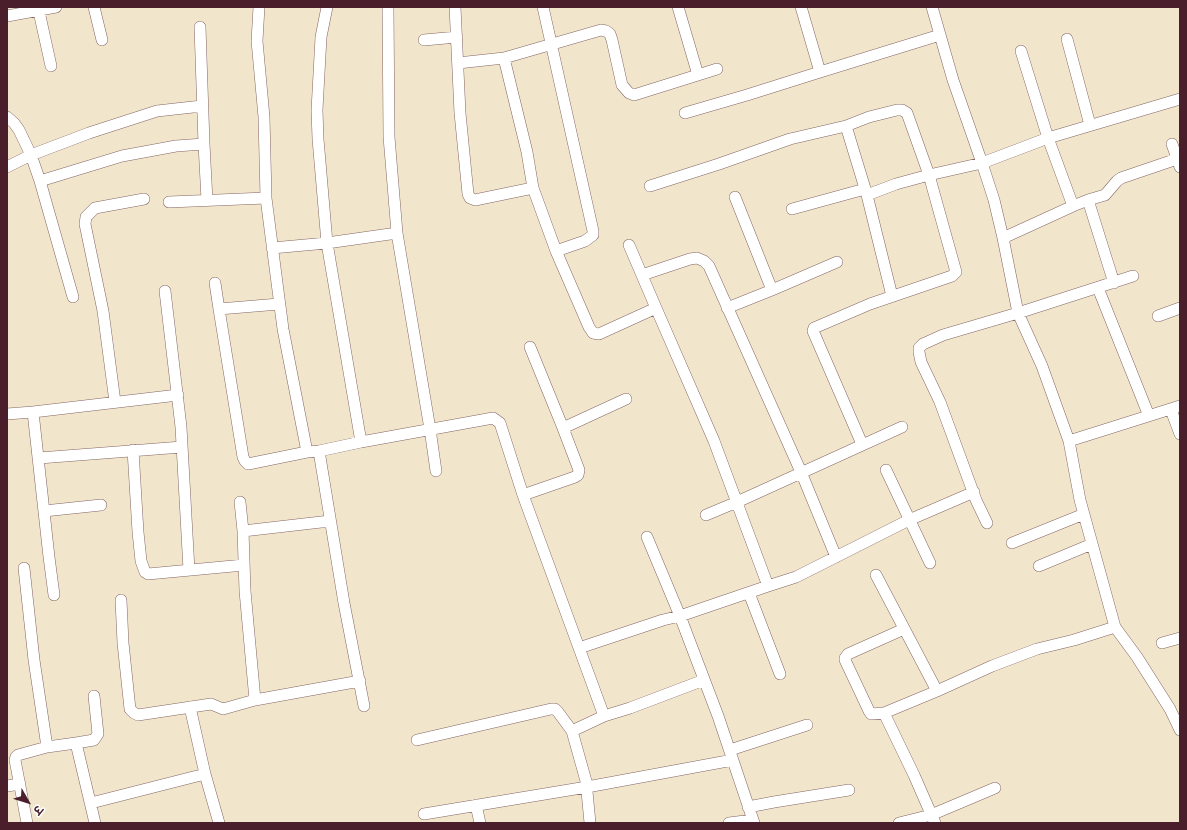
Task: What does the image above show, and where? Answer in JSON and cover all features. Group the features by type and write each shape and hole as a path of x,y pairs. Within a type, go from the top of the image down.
{"street":[{"path":"7,16 38,9 56,7"},
{"path":"94,7 102,40"},
{"path":"259,7 257,41 264,118 266,198 283,329 307,452"},
{"path":"327,7 322,37 317,110 326,243 361,442"},
{"path":"388,7 389,137 397,233 436,471"},
{"path":"455,7 460,113 468,194 470,198 475,200 533,188"},
{"path":"543,7 593,231 593,235 585,241 556,251"},
{"path":"678,7 698,75"},
{"path":"801,7 820,72"},
{"path":"932,7 953,80 994,200 1018,313 1042,366 1069,441 1080,500 1115,627 1176,712 1180,730"},
{"path":"38,9 51,66"},
{"path":"200,27 207,200"},
{"path":"458,63 504,58 601,30 610,34 622,85 629,94 634,95 717,69"},
{"path":"685,113 940,36"},
{"path":"424,40 456,37"},
{"path":"1066,39 1090,125"},
{"path":"1021,51 1048,138 1073,206"},
{"path":"504,58 527,152 533,188 556,251 589,327 593,333 599,334 656,308"},
{"path":"792,209 982,163 1048,138 1180,99"},
{"path":"7,167 31,155 90,133 157,111 202,106"},
{"path":"650,186 790,139 846,126 869,117 897,110 902,110 907,113 929,175 956,272 952,276 870,304 818,325 812,331 862,444"},
{"path":"7,117 19,130 31,155 40,181 73,297"},
{"path":"846,126 866,192 892,296"},
{"path":"40,181 122,156 176,146 204,144"},
{"path":"1003,238 1073,206 1105,195 1121,178 1178,163 1172,144"},
{"path":"735,197 772,290"},
{"path":"115,402 103,311 85,224 86,217 95,208 144,198"},
{"path":"169,202 266,198"},
{"path":"1088,200 1114,283"},
{"path":"272,248 326,243 397,233"},
{"path":"629,245 708,427 768,586"},
{"path":"642,275 697,258 704,261 709,266 802,472 836,557"},
{"path":"727,308 837,262"},
{"path":"987,523 940,402 921,362 919,348 923,344 943,335 1134,276"},
{"path":"215,283 243,457 248,464 493,418 500,423 503,428 523,495 604,716"},
{"path":"1098,288 1149,416"},
{"path":"165,291 178,395 189,570"},
{"path":"219,309 279,304"},
{"path":"1158,316 1180,308"},
{"path":"523,495 578,475 578,470 563,428 530,347"},
{"path":"7,414 178,395"},
{"path":"563,428 626,399"},
{"path":"1069,441 1176,408 1180,434"},
{"path":"33,412 54,595"},
{"path":"706,515 902,427"},
{"path":"39,458 182,447"},
{"path":"133,450 141,561 145,572 148,574 244,565"},
{"path":"319,451 344,603 364,706"},
{"path":"886,470 930,563"},
{"path":"579,648 663,620 680,616 803,574 909,520 974,492"},
{"path":"240,502 243,531 245,591 255,700"},
{"path":"44,511 100,505"},
{"path":"1012,543 1084,514"},
{"path":"243,531 330,521"},
{"path":"647,538 680,616 734,760 748,807 754,821 729,823"},
{"path":"1039,566 1092,544"},
{"path":"24,568 34,660 47,747"},
{"path":"876,575 937,691"},
{"path":"749,593 780,674"},
{"path":"121,600 123,643 130,709 138,715 213,704 223,709 255,700 360,681"},
{"path":"904,629 848,654 845,658 869,711 873,714 884,713 992,666 1037,649 1074,640 1115,627"},
{"path":"1162,643 1180,638"},
{"path":"572,731 604,716 630,708 704,680"},
{"path":"27,823 15,760 16,757 18,755 47,747 94,740 98,734 94,696"},
{"path":"190,707 205,774 219,823"},
{"path":"417,740 555,709 572,731 585,775 590,823"},
{"path":"884,713 914,775 933,819"},
{"path":"730,750 807,725"},
{"path":"76,743 95,823"},
{"path":"424,814 587,787 734,760"},
{"path":"91,803 205,774"},
{"path":"7,786 20,784"},
{"path":"899,823 933,819 995,788"},
{"path":"748,807 849,790"},
{"path":"476,805 480,823"}]}
